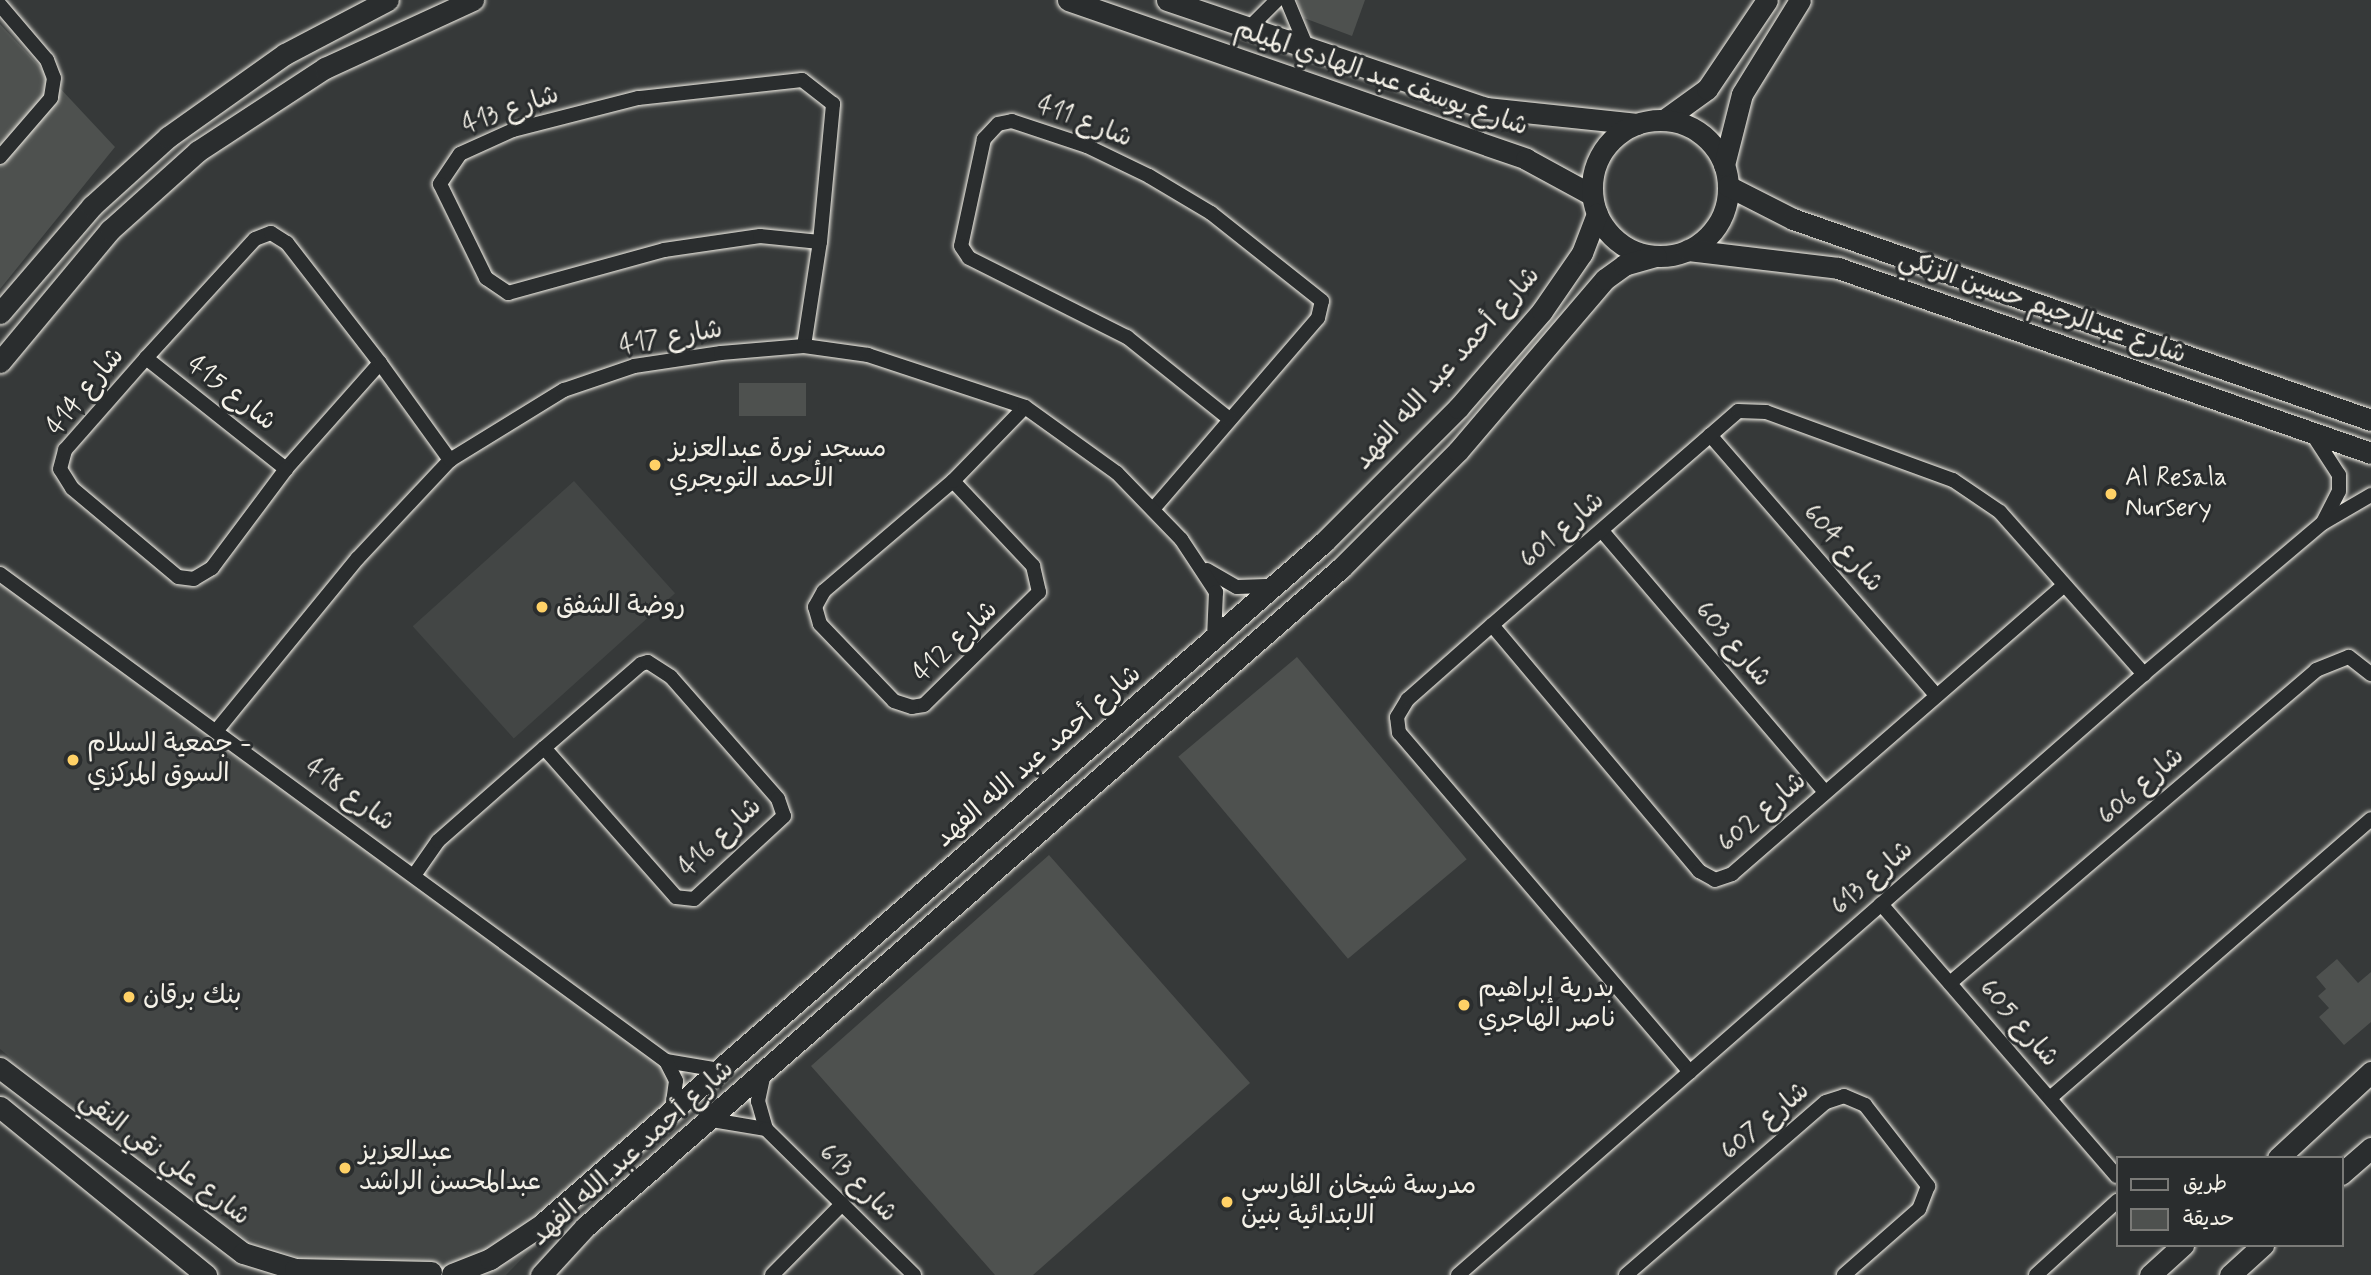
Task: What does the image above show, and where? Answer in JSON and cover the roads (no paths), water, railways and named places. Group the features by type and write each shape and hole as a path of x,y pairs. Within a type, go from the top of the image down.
{"street":[{"path":"0,313 92,206 228,90 388,0"},
{"path":"0,362 110,230 198,151 296,84 473,0"},
{"name":"شارع يوسف عبد الهادي الميلم","path":"1068,0 1526,159 1594,204"},
{"name":"شارع يوسف عبد الهادي الميلم","path":"1167,0 1506,113 1637,124"},
{"path":"1249,28 1277,0"},
{"path":"1287,0 1308,49"},
{"path":"1767,0 1707,89 1664,120 1637,124 1599,157 1594,204 1620,243 1656,256 1688,250 1713,230 1742,94 1800,0"},
{"path":"0,5 47,60 54,78 51,98 0,157"},
{"name":"شارع 413","path":"804,346 820,242 833,104 802,80 638,99 513,130 460,154 440,184 486,278 508,293 664,250 760,236 820,242"},
{"path":"129,211 119,198 122,186 228,90"},
{"path":"1664,120 1701,134 1726,176"},
{"name":"شارع 411","path":"1154,508 1227,417 1318,318 1322,301 1211,213 1149,176 1087,146 1012,121 998,124 984,139 961,246 969,258 1127,337 1227,417"},
{"name":"شارع عبدالرحيم حسين الزنكي","path":"1726,176 1776,213 2367,417"},
{"name":"شارع أحمد عبد الله الفهد","path":"438,1274 525,1238 1278,585 1458,408 1542,312 1582,253 1594,204"},
{"path":"92,206 106,215 110,230"},
{"name":"شارع 414","path":"380,363 286,469 212,568 194,579 178,577 72,488 60,469 65,450 146,358 256,239 271,233 287,243 380,363 450,460"},
{"name":"شارع عبدالرحيم حسين الزنكي","path":"1688,250 1812,261 1921,295 2371,453"},
{"name":"شارع أحمد عبد الله الفهد","path":"541,1275 586,1227 1009,861 1377,534 1614,271 1656,256"},
{"path":"1921,295 1932,266"},
{"name":"شارع 417","path":"217,730 358,558 450,460 565,390 634,366 804,346 921,368 1025,407 1094,453 1154,508 1206,569 1237,587 1278,585"},
{"name":"شارع 415","path":"146,358 286,469"},
{"name":"شارع 412","path":"953,481 1033,566 1039,592 924,705 912,707 894,701 820,624 815,607 824,591 953,481 1025,407"},
{"name":"شارع 601","path":"1690,1072 1399,733 1397,717 1408,699 1492,625 1738,411 1766,412 1953,480 2000,512 2144,674"},
{"name":"شارع 613","path":"2306,429 2339,475 2339,491 2323,523"},
{"name":"شارع 604","path":"1710,435 1936,695"},
{"name":"شارع 613","path":"1458,1275 2144,674 2323,523 2371,495"},
{"name":"شارع 603","path":"1602,531 1825,792"},
{"name":"شارع 417","path":"1206,569 1218,605 1212,644"},
{"name":"شارع 418","path":"0,574 415,874 666,1061 720,1069"},
{"name":"شارع 602","path":"1492,625 1699,871 1715,880 1732,874 2064,585"},
{"name":"شارع 606","path":"1950,983 2316,670 2349,657 2371,674"},
{"name":"شارع 416","path":"415,874 438,841 544,748 648,662 663,669 778,799 784,816 694,899 676,897 544,748"},
{"path":"2050,1098 2371,819"},
{"path":"988,839 994,854 1009,861"},
{"path":"966,858 980,866 987,880"},
{"name":"شارع 605","path":"1881,904 2116,1175"},
{"path":"666,1061 676,1081 670,1113"},
{"name":"شارع علي نقي النقي","path":"0,1068 243,1253 295,1269 438,1274"},
{"path":"2280,1156 2371,1072"},
{"path":"712,1120 766,1129 758,1101 764,1073"},
{"name":"شارع 607","path":"1626,1275 1826,1101 1844,1096 1865,1105 1928,1186 1919,1209 1844,1275"},
{"path":"0,1107 206,1275"},
{"name":"شارع 613","path":"766,1129 914,1275"},
{"path":"2343,1172 2371,1148"},
{"path":"2036,1275 2116,1201"},
{"path":"772,1275 842,1204"},
{"path":"2150,1275 2180,1247"},
{"path":"2230,1275 2261,1247"}],"place":[{"name":"مسجد نورة عبدالعزيز الأحمد التويجري","path":"655,465"},
{"name":"Al Resala Nursery","path":"2111,494"},
{"name":"روضة الشفق","path":"542,607"},
{"name":"جمعية السلام - السوق المركزي","path":"73,760"},
{"name":"بنك برقان","path":"129,997"},
{"name":"بدرية إبراهيم ناصر الهاجري","path":"1464,1005"},
{"name":"عبدالعزيز عبدالمحسن الراشد","path":"345,1168"},
{"name":"مدرسة شيخان الفارسي الابتدائية بنين","path":"1227,1202"}]}
